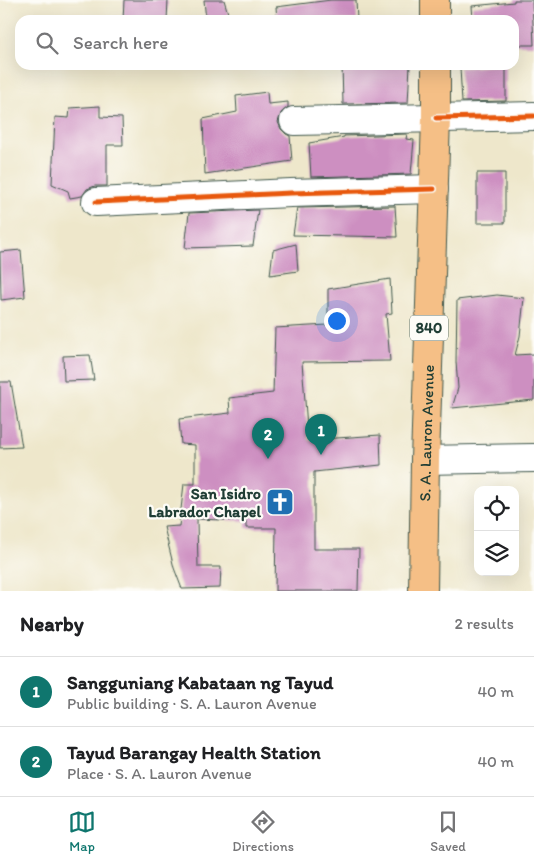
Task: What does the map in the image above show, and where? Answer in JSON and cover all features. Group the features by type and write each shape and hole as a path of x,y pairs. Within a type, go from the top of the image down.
{"highway":[{"path":"435,0 435,15"},
{"name":"S. A. Lauron Avenue","path":"423,591 436,70"}],"street":[{"path":"294,121 534,116"},
{"path":"96,202 434,189"},
{"path":"425,460 534,458"}],"building":[{"path":"124,0 168,0 167,15 123,15"},
{"path":"204,0 224,0 228,15 206,15"},
{"path":"331,0 356,0 357,15 277,15 276,7"},
{"path":"514,0 532,0 534,45 519,45 519,15 473,15 472,6 514,2"},
{"path":"342,70 410,70 408,103 343,104"},
{"path":"460,70 506,70 506,101 462,102"},
{"path":"267,92 268,104 288,102 288,107 281,113 278,122 281,129 290,136 292,161 205,174 203,119 237,112 236,96"},
{"path":"100,106 100,117 122,118 123,145 107,145 107,186 95,186 87,189 82,196 70,198 68,191 52,184 55,117 69,118 70,108"},
{"path":"407,134 406,139 414,140 411,174 311,177 309,143 344,136"},
{"path":"477,173 505,173 505,223 477,223"},
{"path":"395,206 397,237 293,235 297,208"},
{"path":"258,210 253,246 185,248 189,213"},
{"path":"296,244 298,271 270,275 273,250"},
{"path":"21,250 25,297 1,300 0,252"},
{"path":"390,279 392,313 386,314 390,361 302,362 308,440 380,435 381,465 314,472 314,549 359,549 358,591 275,591 276,528 246,528 246,521 197,519 198,567 221,567 220,588 182,589 174,568 164,527 179,526 184,484 195,484 195,445 181,444 179,419 230,413 229,398 273,393 275,328 328,325 328,289"},
{"path":"497,295 524,298 520,336 515,355 534,354 534,400 452,408 458,388 456,362 457,300"},
{"path":"90,355 94,380 64,381 63,356"},
{"path":"0,382 11,382 22,447 0,448"}],"cycle path":[{"path":"436,118 534,116"},
{"path":"96,202 434,189"}],"place":[{"name":"Sangguniang Kabataan ng Tayud","path":"321,455"},
{"name":"Tayud Barangay Health Station","path":"268,459"},
{"name":"San Isidro Labrador Chapel","path":"280,502"}]}
